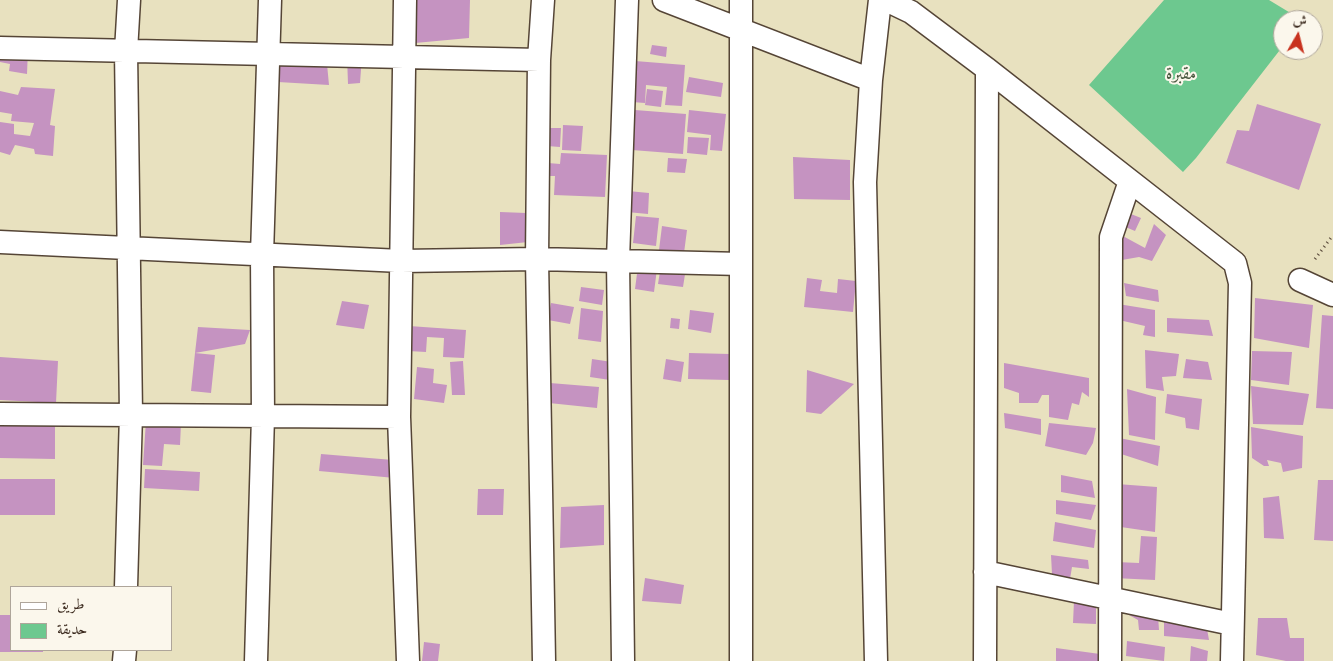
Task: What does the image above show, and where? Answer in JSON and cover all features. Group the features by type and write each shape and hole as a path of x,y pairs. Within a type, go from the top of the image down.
{"street":[{"path":"126,586 131,414 126,51 129,0"},
{"path":"256,661 263,416 262,255 270,0"},
{"path":"405,0 399,417 408,661"},
{"path":"543,0 539,60 537,259 544,661"},
{"path":"623,661 618,260 627,0"},
{"path":"664,0 871,80"},
{"path":"741,0 741,661"},
{"path":"876,661 865,182 871,80 880,0"},
{"path":"886,0 911,12 987,69 1235,263 1240,282 1232,661"},
{"path":"0,48 539,60"},
{"path":"985,661 987,69"},
{"path":"1110,661 1111,237 1130,181"},
{"path":"0,242 401,261 537,259 741,264"},
{"path":"1300,280 1333,295"},
{"path":"0,414 399,417"},
{"path":"985,572 1232,624"}],"green space":[{"name":"مقبرة","path":"1164,0 1269,0 1286,10 1273,10 1273,59 1183,172 1089,85"}],"building":[{"path":"411,0 470,0 469,38 415,43"},
{"path":"652,45 667,47 666,57 650,54"},
{"path":"28,49 27,74 9,71 10,64 0,62 0,52"},
{"path":"347,56 362,56 360,83 348,84"},
{"path":"635,61 685,65 682,106 665,105 667,87 646,85 645,103 632,102"},
{"path":"280,63 327,64 329,85 278,82"},
{"path":"689,77 723,83 721,97 686,92"},
{"path":"21,87 55,89 50,125 55,126 53,156 35,154 34,149 15,145 10,155 0,152 0,122 14,124 14,134 30,136 34,123 11,121 12,114 0,112 0,91 18,95"},
{"path":"647,89 663,91 661,107 645,105"},
{"path":"1257,104 1321,124 1299,190 1226,163 1237,130 1249,131"},
{"path":"635,110 686,114 683,154 632,150"},
{"path":"689,110 726,114 722,151 710,150 711,135 687,132"},
{"path":"563,125 583,126 581,151 562,150"},
{"path":"549,128 561,128 560,147 547,146"},
{"path":"688,137 709,138 707,155 687,153"},
{"path":"561,153 607,155 605,197 554,195 555,176 548,176 548,163 560,164"},
{"path":"793,157 850,160 850,200 794,199"},
{"path":"668,158 687,159 685,173 667,172"},
{"path":"628,191 649,193 648,214 627,212"},
{"path":"500,212 526,213 528,242 500,245"},
{"path":"1126,212 1141,218 1135,231 1123,226"},
{"path":"636,216 659,218 656,246 633,243"},
{"path":"1154,224 1166,235 1152,261 1139,257 1116,261 1121,235 1145,248"},
{"path":"662,226 687,230 684,253 659,250"},
{"path":"661,265 686,268 683,287 658,284"},
{"path":"638,266 657,269 654,292 635,289"},
{"path":"807,278 822,280 820,291 837,293 838,279 856,281 853,312 804,307"},
{"path":"1124,283 1158,290 1159,302 1126,296"},
{"path":"581,287 604,290 602,305 579,301"},
{"path":"1255,298 1313,305 1309,348 1254,338"},
{"path":"342,301 369,305 364,329 336,325"},
{"path":"551,303 574,307 570,324 548,320"},
{"path":"1118,304 1155,310 1155,337 1143,335 1145,326 1119,320"},
{"path":"581,308 603,311 601,342 578,339"},
{"path":"690,310 714,313 711,333 688,329"},
{"path":"1322,315 1333,316 1333,409 1316,408"},
{"path":"671,318 680,319 679,329 670,328"},
{"path":"1167,318 1209,320 1213,336 1167,332"},
{"path":"409,326 466,330 464,358 443,357 444,338 427,337 426,352 408,351"},
{"path":"198,327 250,330 245,344 195,353"},
{"path":"1145,350 1179,354 1176,376 1162,377 1164,391 1146,388"},
{"path":"1252,351 1292,352 1289,385 1251,380"},
{"path":"195,353 215,355 211,393 191,391"},
{"path":"689,353 730,354 729,380 688,379"},
{"path":"0,357 58,361 56,403 0,400"},
{"path":"592,359 612,362 610,380 590,377"},
{"path":"666,359 684,362 681,382 663,379"},
{"path":"1186,359 1208,362 1212,380 1183,378"},
{"path":"463,361 465,395 452,395 450,362"},
{"path":"1004,363 1089,378 1089,397 1082,392 1079,405 1072,403 1068,420 1049,417 1049,395 1042,395 1038,403 1019,403 1019,393 1004,388"},
{"path":"417,367 434,369 433,383 447,385 444,403 414,399"},
{"path":"807,370 854,384 821,414 806,412"},
{"path":"550,383 599,387 597,408 549,403"},
{"path":"1251,386 1309,394 1303,425 1253,424"},
{"path":"1127,389 1156,397 1155,440 1129,435"},
{"path":"1167,394 1202,399 1199,430 1186,428 1185,418 1165,413"},
{"path":"1004,413 1041,419 1041,435 1005,428"},
{"path":"0,417 55,417 55,459 0,458"},
{"path":"146,421 181,423 180,445 164,444 162,466 143,465"},
{"path":"1049,423 1096,428 1093,443 1086,455 1045,446"},
{"path":"1251,427 1303,436 1302,468 1283,472 1281,463 1267,460 1269,466 1264,466 1252,458"},
{"path":"1119,438 1160,446 1158,466 1118,453"},
{"path":"321,454 393,460 395,478 319,471"},
{"path":"145,469 200,472 199,491 144,488"},
{"path":"1061,475 1092,481 1095,498 1061,492"},
{"path":"0,479 55,479 55,515 0,515"},
{"path":"1318,480 1333,480 1333,541 1314,540"},
{"path":"1117,484 1157,487 1155,532 1114,526"},
{"path":"478,489 504,489 503,515 477,515"},
{"path":"1279,496 1284,539 1264,538 1263,498"},
{"path":"1056,500 1096,505 1091,520 1056,514"},
{"path":"604,505 604,545 560,548 561,507"},
{"path":"1055,522 1096,530 1094,548 1053,541"},
{"path":"1141,536 1157,537 1155,580 1114,578 1116,562 1139,563"},
{"path":"1051,555 1088,560 1089,569 1072,567 1070,579 1052,574"},
{"path":"645,578 684,585 681,604 642,601"},
{"path":"1074,601 1096,606 1096,624 1073,623"},
{"path":"1122,611 1158,616 1159,630 1139,630 1138,620"},
{"path":"0,615 10,615 10,651 43,651 43,652 0,652"},
{"path":"1258,618 1287,618 1290,638 1304,638 1304,661 1286,661 1256,655"},
{"path":"1164,621 1207,629 1209,640 1164,636"},
{"path":"1127,641 1165,647 1164,661 1126,656"},
{"path":"424,642 440,644 438,661 422,661"},
{"path":"1191,646 1208,651 1207,661 1190,661"},
{"path":"1056,648 1100,654 1100,661 1056,661"}]}
